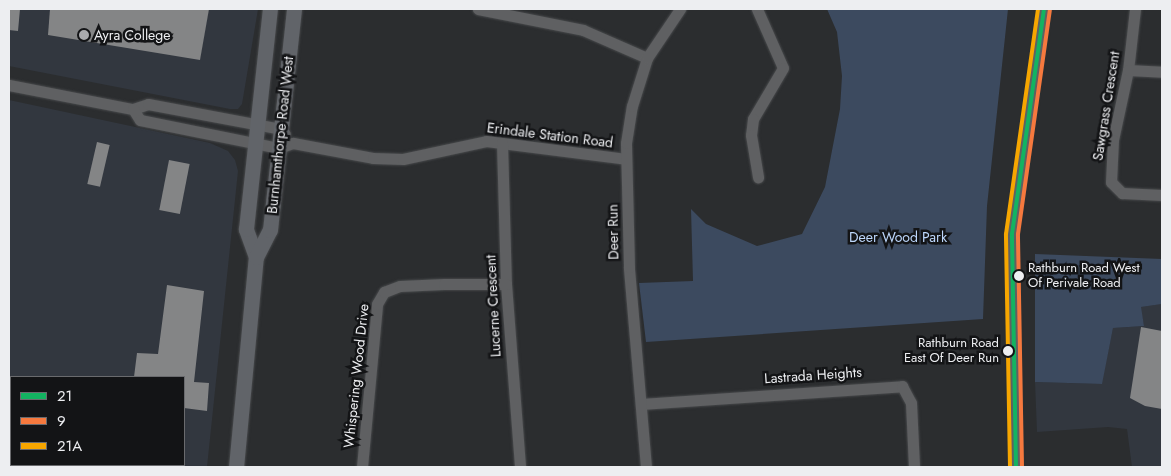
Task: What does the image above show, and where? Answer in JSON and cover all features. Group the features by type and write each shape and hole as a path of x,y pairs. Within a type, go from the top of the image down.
{"main road":[{"name":"Burnhamthorpe Road West","path":"256,257 246,229 270,9"},
{"name":"Burnhamthorpe Road West","path":"236,467 256,257 270,230 286,145 281,129 294,9"}],"street":[{"path":"478,9 583,30 647,58"},
{"name":"Deer Run","path":"646,467 629,267 626,159 628,125 647,58 680,9"},
{"path":"757,9 783,68 754,118 751,135 758,177"},
{"path":"1016,467 1012,234 1044,9"},
{"name":"Sawgrass Crescent","path":"1135,9 1128,70 1113,140 1111,182 1122,193 1162,195"},
{"path":"1128,70 1162,72"},
{"name":"Erindale Station Road","path":"9,85 133,108 148,104 281,129"},
{"name":"Erindale Station Road","path":"133,108 140,120 254,143 286,145 373,158 403,159 486,141 626,159"},
{"name":"Lucerne Crescent","path":"502,143 506,284 520,467"},
{"name":"Whispering Wood Drive","path":"362,467 377,304 384,292 400,286 506,284"},
{"name":"Lastrada Heights","path":"641,404 902,386 912,403 914,467"}],"shaded area":[{"path":"9,9 258,9 242,104 238,109 230,109 9,66"},
{"path":"9,100 210,143 228,151 235,160 238,171 207,467 9,467"},
{"path":"1162,304 1162,467 1132,467 1127,429 1108,427 1037,432 1035,382 1101,384 1113,328 1144,326 1140,307"}],"green space":[{"name":"Deer Wood Park","path":"827,9 1008,9 987,206 983,319 646,342 639,283 693,281 691,209 706,224 757,246 802,234 825,187 840,109 842,76 837,32"},
{"path":"1035,254 1162,259 1162,304 1141,307 1144,326 1113,328 1102,384 1035,382"}],"building":[{"path":"9,9 20,9 18,31 9,30"},
{"path":"50,9 209,9 200,60 48,35"},
{"path":"97,142 110,145 100,187 87,184"},
{"path":"169,160 190,164 180,214 159,210"},
{"path":"167,285 204,291 194,382 209,383 207,411 185,408 185,376 134,376 137,353 158,354"},
{"path":"1141,327 1162,331 1162,409 1145,406 1130,398"}],"transit line":[{"name":"21A","path":"1010,467 1006,234 1038,9"},
{"name":"21","path":"1016,467 1012,234 1044,9"},
{"name":"9","path":"1022,467 1018,234 1050,10"}],"place":[{"name":"Ayra College","path":"84,35"},
{"name":"Rathburn Road West Of Perivale Road","path":"1019,276"},
{"name":"Rathburn Road East Of Deer Run","path":"1008,351"}]}
